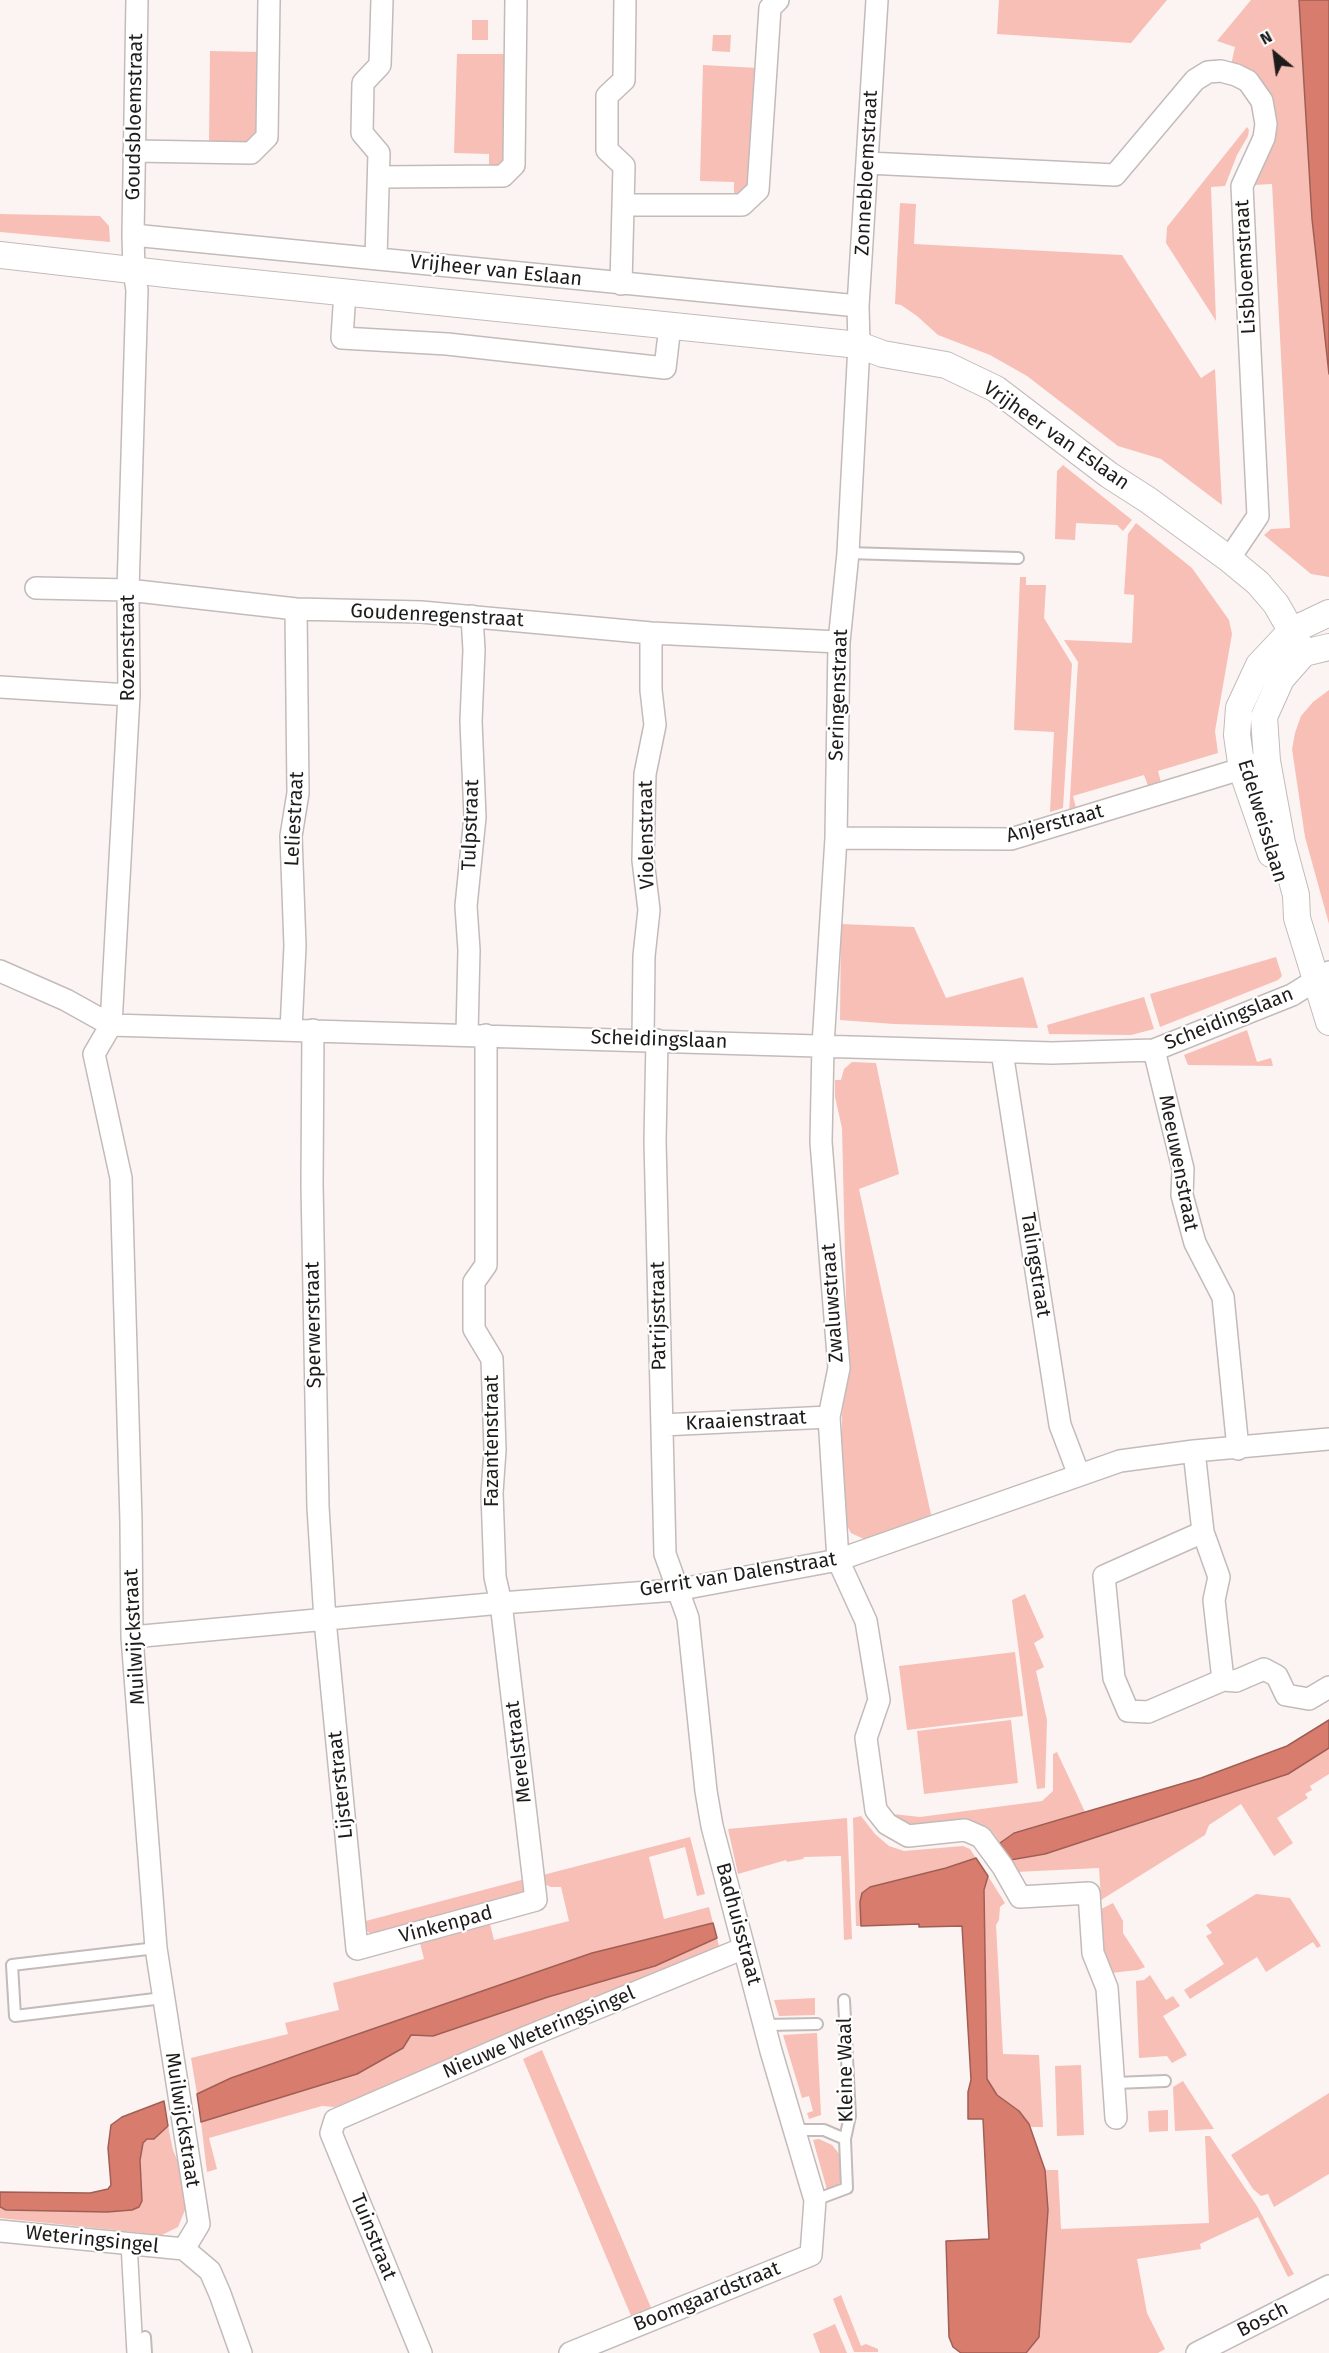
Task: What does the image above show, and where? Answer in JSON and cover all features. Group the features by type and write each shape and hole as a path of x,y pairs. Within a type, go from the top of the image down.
{"street":[{"name":"Goudsbloemstraat","path":"134,271 137,0"},
{"path":"134,151 251,153 267,137 269,0"},
{"path":"376,258 379,153 362,133 363,83 380,65 382,0"},
{"path":"380,177 503,176 514,165 516,0"},
{"path":"621,284 624,166 607,150 607,96 624,80 625,0"},
{"path":"623,204 742,205 758,190 770,8 778,0"},
{"name":"Zonnebloemstraat","path":"859,345 858,306 877,0"},
{"name":"Lisbloemstraat","path":"868,163 1115,175 1195,80 1208,72 1221,71 1236,75 1252,86 1262,101 1266,123 1264,138 1242,186 1258,516 1228,559"},
{"name":"Vrijheer van Eslaan","path":"133,235 858,306"},
{"name":"Vrijheer van Eslaan","path":"0,255 134,271 859,345 883,354 946,365 996,389 1109,475 1148,500 1258,583 1276,603 1304,653"},
{"name":"Rozenstraat","path":"111,1025 129,695 128,590 137,290 134,271"},
{"path":"345,292 342,338 447,344 665,368 670,326"},
{"name":"Seringenstraat","path":"823,1045 836,838 839,642 848,553 859,345"},
{"name":"Goudenregenstraat","path":"36,588 128,590 296,609 472,616 651,633 839,642"},
{"name":"Leliestraat","path":"291,1030 295,946 291,836 298,793 296,609"},
{"path":"1291,631 1329,613"},
{"name":"Tulpstraat","path":"472,616 474,650 471,721 475,817 466,906 477,1034"},
{"name":"Edelweisslaan","path":"1291,631 1258,665 1239,708 1237,735 1242,770 1287,902 1298,918 1322,976 1329,1022"},
{"name":"Violenstraat","path":"650,1040 644,956 649,910 644,860 645,774 656,725 651,690 651,633"},
{"path":"1304,653 1329,647"},
{"name":"Edelweisslaan","path":"1298,918 1296,895 1282,843 1266,761 1264,717 1281,679 1304,653"},
{"path":"0,687 129,695"},
{"name":"Anjerstraat","path":"836,838 1011,839 1266,761"},
{"name":"Scheidingslaan","path":"0,971 66,1000 111,1025 477,1034 1052,1053 1154,1050 1292,995 1322,976"},
{"name":"Muilwijckstraat","path":"111,1025 94,1054 121,1178 132,1636 156,1948 199,2224 184,2249"},
{"name":"Sperwerstraat","path":"313,1030 312,1184 317,1459 325,1620"},
{"name":"Fazantenstraat","path":"477,1034 486,1265 474,1282 474,1329 492,1359 495,1450 492,1505 495,1577 501,1603"},
{"name":"Patrijsstraat","path":"650,1040 655,1141 665,1554 676,1590"},
{"name":"Zwaluwstraat","path":"823,1045 821,1142 839,1368 829,1417 838,1560"},
{"name":"Meeuwenstraat","path":"1154,1050 1183,1169 1182,1195 1195,1243 1222,1297 1238,1449"},
{"name":"Talingstraat","path":"1002,1052 1060,1425 1078,1476"},
{"name":"Kraaienstraat","path":"662,1425 829,1417"},
{"name":"Gerrit van Dalenstraat","path":"132,1636 676,1590 838,1560 1120,1461 1194,1451 1329,1440"},
{"path":"1194,1451 1203,1532 1220,1577 1214,1600 1223,1680"},
{"path":"1203,1532 1104,1576 1114,1678 1128,1712 1148,1712 1223,1680 1236,1681 1264,1669 1277,1676 1287,1695 1309,1699 1329,1687"},
{"path":"838,1560 866,1621 879,1700 866,1738 876,1810 887,1824 908,1836 965,1830 981,1837 1003,1867 1020,1897 1089,1893 1093,1953 1107,1988 1116,2118"},
{"name":"Badhuisstraat","path":"676,1590 688,1618 706,1791 712,1826 765,2025 815,2199 811,2255"},
{"name":"Merelstraat","path":"501,1603 536,1900"},
{"name":"Lijsterstraat","path":"325,1620 357,1949"},
{"name":"Vinkenpad","path":"357,1949 536,1900"},
{"name":"Nieuwe Weteringsingel","path":"335,2120 522,2039 744,1948"},
{"name":"Tuinstraat","path":"335,2120 331,2133 421,2353"},
{"name":"Weteringsingel","path":"0,2231 184,2249"},
{"path":"129,2243 135,2353"},
{"path":"184,2249 210,2271 241,2353"},
{"name":"Boomgaardstraat","path":"570,2353 811,2255"},
{"name":"Bosch","path":"1197,2353 1329,2286"}],"lane":[{"path":"848,553 1018,558"},
{"path":"156,1948 12,1965 15,2016 163,1998"},
{"name":"Kleine Waal","path":"815,2199 847,2188 845,2139 850,2116 844,2000"},
{"path":"765,2025 817,2024"},
{"path":"1115,2083 1165,2081"},
{"name":"Kleine Waal","path":"795,2130 825,2130 845,2139"},
{"path":"145,2337 146,2353"}],"shaded area":[{"path":"999,0 1167,0 1131,43 997,34"},
{"path":"1251,0 1329,0 1329,577 1311,574 1264,535 1271,529 1290,528 1272,184 1254,185 1271,141 1231,65 1235,47 1217,41"},
{"path":"1299,0 1329,0 1329,374 1312,219"},
{"path":"472,20 488,20 488,40 472,40"},
{"path":"713,35 731,35 730,52 712,51"},
{"path":"210,51 261,52 259,133 246,145 209,145"},
{"path":"457,54 506,54 505,159 493,171 489,171 489,154 454,153"},
{"path":"703,65 758,68 751,186 734,199 734,182 700,181"},
{"path":"1247,127 1248,136 1237,155 1225,186 1211,187 1216,321 1166,243 1167,227"},
{"path":"900,203 916,204 914,244 1122,255 1201,378 1215,369 1222,505 1161,459 1118,446 1027,376 990,355 938,335 917,316 901,305 895,304"},
{"path":"0,214 100,216 109,226 110,242 0,232"},
{"path":"1063,465 1132,520 1123,531 1117,525 1076,523 1075,540 1055,539 1057,471"},
{"path":"1136,523 1192,568 1229,620 1232,634 1215,731 1218,753 1158,771 1162,786 1150,791 1144,775 1073,796 1077,812 1069,814 1078,662 1064,640 1132,643 1134,595 1124,594 1128,534"},
{"path":"1020,577 1026,577 1026,585 1046,585 1044,618 1072,664 1063,808 1050,812 1054,732 1014,730"},
{"path":"1329,690 1329,924 1305,837 1292,749 1301,716 1313,702"},
{"path":"841,924 914,927 946,998 1023,977 1038,1028 894,1024 840,1020"},
{"path":"1276,957 1282,976 1278,980 1160,1027 1150,994"},
{"path":"1144,997 1154,1029 1131,1035 1049,1034 1047,1025"},
{"path":"1247,1030 1257,1062 1271,1058 1273,1066 1188,1065 1184,1055"},
{"path":"852,1062 876,1063 899,1174 859,1189 932,1519 892,1535 864,1539 851,1533 842,1517 842,1414 848,1379 842,1128 835,1097 835,1080 841,1080 844,1069"},
{"path":"1025,1594 1044,1637 1034,1643 1044,1667 1036,1671 1047,1720 1045,1788 1037,1789 1012,1600"},
{"path":"1015,1652 1023,1716 907,1730 899,1666"},
{"path":"1011,1720 1018,1783 924,1794 917,1731"},
{"path":"1329,1720 1329,1748 1288,1774 1045,1854 1010,1860 1000,1843 1014,1833 1201,1778 1287,1746"},
{"path":"1329,1748 1329,1774 1310,1786 1312,1790 1305,1794 1308,1798 1277,1818 1293,1843 1274,1856 1241,1804 1209,1825 1205,1835 1101,1900 1099,1868 1016,1872 1010,1860 1045,1854 1288,1774"},
{"path":"1057,1752 1085,1812 1014,1832 1000,1843 988,1827 969,1821 915,1825 898,1820 893,1814 920,1817 1042,1801 1053,1791 1053,1754"},
{"path":"861,1816 875,1834 889,1846 904,1851 963,1846 970,1849 976,1858 860,1902 861,1926 856,1926 853,1818"},
{"path":"847,1818 852,1939 844,1940 841,1856 804,1857 787,1862 786,1860 738,1874 728,1829"},
{"path":"690,1837 705,1894 697,1896 685,1847 649,1857 664,1919 709,1907 713,1923 592,1953 231,2078 197,2094 191,2058 288,2034 285,2023 339,2010 333,1983 424,1959 419,1939 489,1920 494,1940 569,1921 561,1887 544,1884 539,1876"},
{"path":"976,1858 988,1876 984,1890 987,2079 997,2095 1019,2111 1029,2124 1045,2170 1048,2210 1039,2337 1026,2353 961,2353 953,2347 949,2337 946,2241 989,2239 983,2119 968,2119 968,2092 971,2080 962,1926 919,1927 919,1924 861,1926 862,1893 870,1887"},
{"path":"988,1876 1005,1903 1000,1907 999,1920 996,1925 1003,2054 1039,2055 1043,2127 1031,2127 1019,2111 997,2095 987,2080 984,1889"},
{"path":"525,1879 524,1893 372,1935 362,1922"},
{"path":"1256,1894 1290,1898 1321,1946 1317,1948 1313,1942 1266,1972 1257,1957 1190,1999 1184,1990 1224,1964 1206,1936 1212,1933 1206,1925"},
{"path":"1113,1903 1123,1921 1123,1933 1145,1967 1111,1973 1100,1936 1099,1910"},
{"path":"713,1923 717,1938 655,1966 548,1997 433,2036 411,2035 403,2048 357,2074 201,2122 197,2094 231,2078 592,1953"},
{"path":"717,1938 720,1950 335,2107 322,2106 209,2138 217,2169 207,2172 201,2122 357,2074 411,2035 433,2036 548,1997 655,1966"},
{"path":"1150,1975 1166,2000 1173,1996 1180,2006 1163,2016 1187,2055 1172,2063 1167,2056 1139,2058 1136,1981 1144,1980"},
{"path":"815,1998 815,2015 779,2016 774,2000"},
{"path":"817,2033 821,2115 809,2119 807,2113 813,2111 809,2096 802,2098 783,2035"},
{"path":"542,2050 652,2310 632,2318 523,2059"},
{"path":"1081,2065 1084,2135 1057,2136 1055,2066"},
{"path":"1183,2081 1214,2129 1175,2131 1173,2087"},
{"path":"1329,2093 1329,2174 1274,2207 1268,2194 1261,2196 1253,2189 1231,2155"},
{"path":"164,2101 168,2126 154,2139 147,2139 143,2143 140,2160 142,2201 139,2207 132,2210 107,2212 6,2210 0,2207 0,2192 90,2193 108,2189 111,2185 108,2148 111,2125 122,2117"},
{"path":"1168,2110 1168,2131 1149,2132 1148,2111"},
{"path":"168,2126 173,2150 190,2190 178,2227 162,2235 0,2218 0,2207 6,2210 107,2212 132,2210 142,2201 140,2160 143,2142 147,2139 154,2139"},
{"path":"1205,2136 1210,2136 1257,2206 1294,2274 1288,2277 1258,2217 1200,2244 1201,2249 1137,2259 1147,2313 1165,2349 1158,2353 1026,2353 1039,2337 1048,2210 1045,2170 1058,2170 1061,2229 1209,2223"},
{"path":"819,2139 832,2145 841,2156 842,2178 839,2184 828,2193 813,2140"},
{"path":"841,2295 861,2346 866,2344 878,2349 878,2352 854,2352 833,2299"},
{"path":"835,2324 847,2353 820,2353 813,2334"}]}
